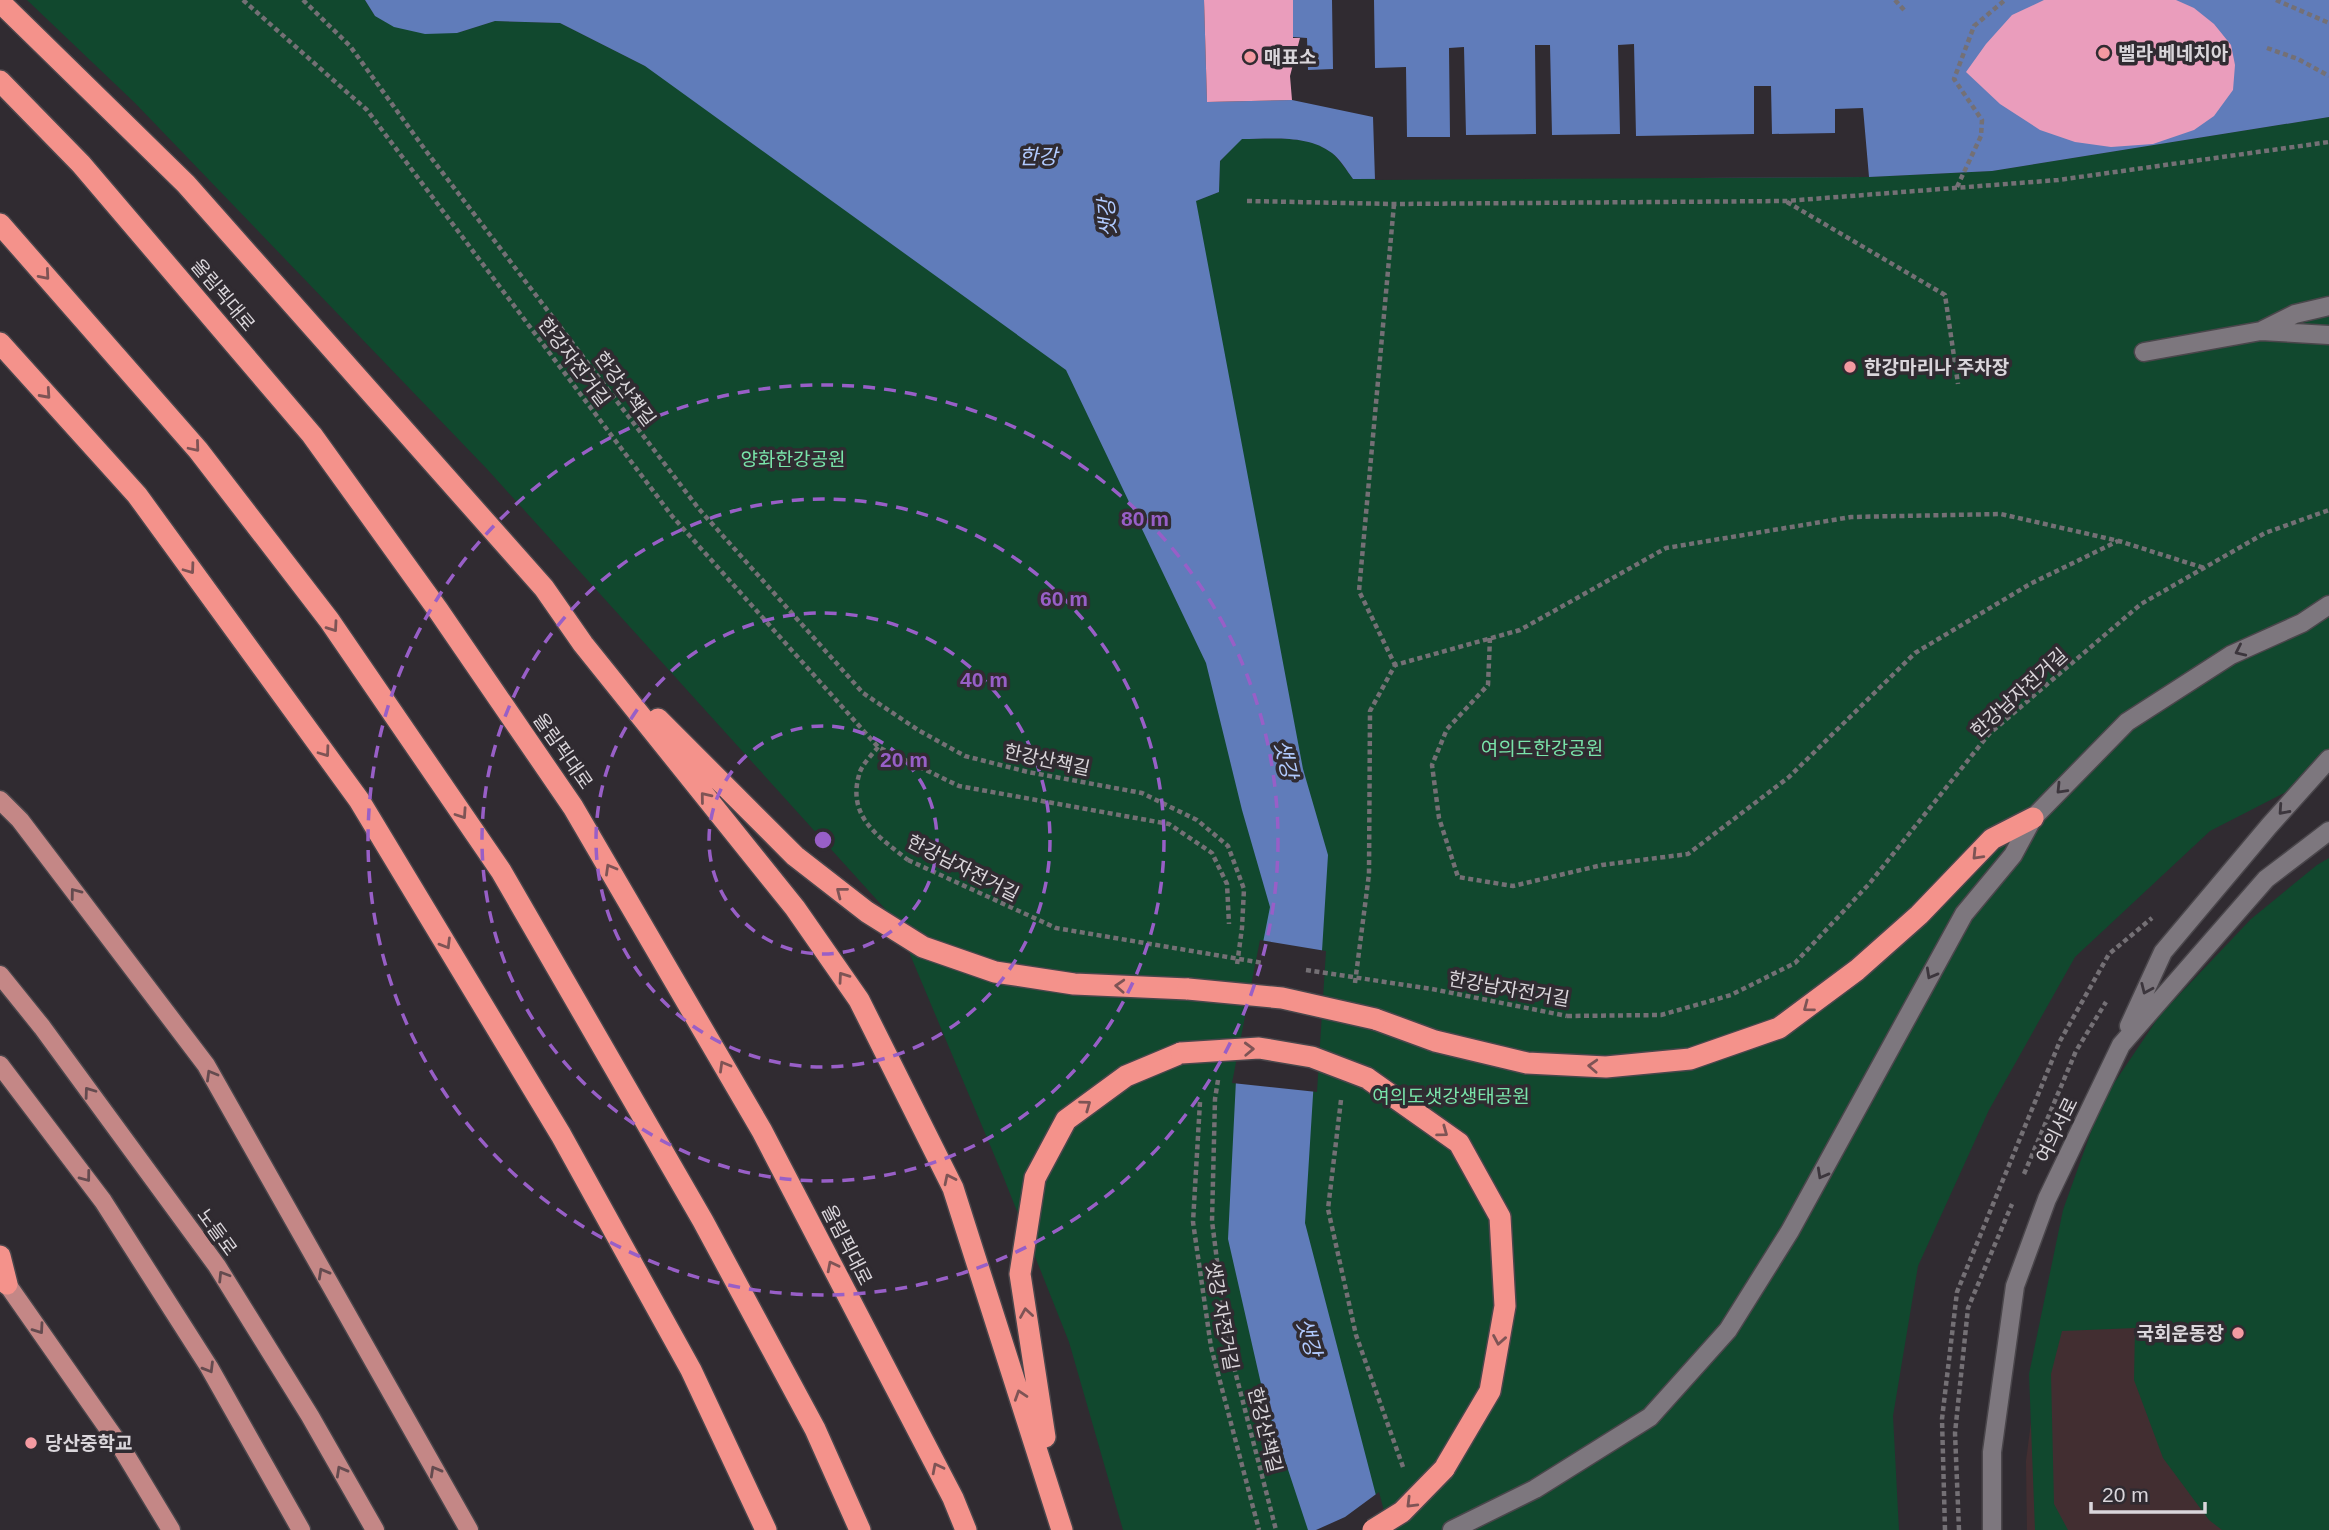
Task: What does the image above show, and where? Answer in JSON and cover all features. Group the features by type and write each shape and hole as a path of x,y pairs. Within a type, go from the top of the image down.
{"highway":[{"path":"0,2 186,184 544,588 583,644 795,908 859,1000 953,1188 1055,1501 1062,1530"},
{"name":"올림픽대로","path":"0,81 81,164 312,435 438,610 573,807 762,1131 953,1498 965,1530"},
{"path":"0,224 215,472 329,620 500,871 703,1221 815,1429 860,1530"},
{"path":"0,343 137,495 359,800 561,1135 691,1370 766,1530"},
{"path":"583,644 795,856 867,912 923,947 995,972 1074,984 1188,989 1282,998 1375,1018 1435,1041 1527,1063 1606,1067 1690,1059 1779,1028 1857,970 1919,915 1992,839 2033,818"},
{"path":"1055,1501 1020,1274 1035,1178 1066,1119 1126,1076 1181,1053 1259,1048 1312,1057 1367,1078 1459,1143 1500,1217 1505,1306 1490,1391 1444,1469 1402,1512 1373,1530"},
{"path":"0,1256 4,1279"}],"main road":[{"path":"2261,331 2295,314 2329,306"},
{"path":"2144,352 2261,331 2329,335"},
{"path":"1458,1528 1535,1489 1650,1417 1728,1330 1790,1231 1964,914 2012,855 2033,818 2127,722 2231,655 2302,623 2329,605"},
{"path":"2302,623 2329,618"},
{"path":"2121,1045 2163,952 2329,759"},
{"path":"0,800 20,820 205,1065 469,1530"},
{"name":"여의서로","path":"1992,1530 1992,1452 2015,1286 2047,1199 2121,1045 2266,879 2329,831"},
{"name":"노들로","path":"0,975 42,1027 217,1266 310,1416 375,1530"},
{"path":"0,1065 103,1201 209,1367 301,1530"},
{"path":"4,1279 121,1447 170,1530"}],"path":[{"name":"한강자전거길","path":"243,0 367,110 673,516 878,747"},
{"name":"한강산책길","path":"303,0 350,46 426,151 699,509 863,693 918,730 965,756 1028,772 1142,793 1197,820 1228,846 1244,888 1236,968"},
{"path":"1895,0 1905,10"},
{"path":"1957,188 1981,135 1982,120 1954,79 1974,26 2005,0"},
{"path":"2276,0 2329,23"},
{"path":"2267,48 2298,59 2329,76"},
{"path":"1247,201 1394,204 1786,201 2058,180 2329,142"},
{"path":"1786,201 1945,295 1958,384"},
{"path":"1394,204 1359,591 1395,665"},
{"name":"한강남자전거길","path":"1299,969 1432,989 1567,1016 1661,1015 1731,995 1795,963 1869,884 1989,734 2141,604 2265,533 2329,510"},
{"path":"1354,994 1369,874 1370,710 1395,665 1520,630 1666,548 1851,517 2001,514 2119,541 2204,569"},
{"path":"1490,638 1488,685 1447,729 1432,765 1439,818 1458,877 1513,886 1602,865 1688,854 1789,777 1915,653 2030,584 2119,541"},
{"name":"한강남자전거길","path":"878,747 859,773 856,801 870,830 908,860 1056,928 1273,964"},
{"path":"878,747 960,786 1169,824 1212,853 1227,884 1229,925"},
{"name":"한강산책길","path":"1219,1072 1215,1099 1212,1221 1227,1340 1276,1530"},
{"path":"1343,1088 1328,1209 1356,1335 1404,1469"},
{"name":"샛강 자전거길","path":"1200,1102 1193,1222 1211,1347 1259,1530"}],"shaded area":[{"path":"2094,1198 2329,1530 2027,1530 2026,1461 2038,1368"}],"green space":[{"name":"여의도한강공원","path":"27,0 365,0 375,16 457,33 495,21 560,23 645,66 1196,201 1219,192 1220,161 1241,139 1289,139 1312,143 1332,153 1353,179 1869,177 1992,171 2329,117 2329,770 2210,831 2075,957 1989,1110 1918,1266 1893,1416 1899,1530 1123,1530 1069,1342 896,921 487,469 135,103"},
{"path":"2329,858 2329,1530 2222,1530 2209,1520 2163,1458 2134,1380 2135,1328 2062,1331 2051,1374 2054,1504 2068,1530 2035,1530 2029,1374 2063,1210 2102,1101 2160,1015 2251,919"}],"water":[{"name":"한강","path":"365,0 2329,0 2329,117 1992,171 1869,177 1353,179 1338,158 1322,147 1300,140 1276,138 1242,139 1220,161 1219,192 1196,201 1303,769 1328,855 1305,1223 1385,1530 1308,1530 1264,1397 1228,1239 1236,1080 1270,907 1242,810 1206,663 1066,370 645,66 560,23 495,21 457,33 425,34 394,27 375,16"}],"pier":[{"path":"1204,0 1293,0 1293,37 1307,38 1308,70 1333,69 1332,0 1374,0 1375,68 1406,67 1407,137 1450,137 1449,48 1464,47 1466,135 1536,134 1535,45 1550,45 1552,135 1620,134 1618,45 1634,44 1636,136 1754,134 1754,86 1771,86 1772,134 1835,133 1835,109 1863,108 1869,177 1375,180 1373,117 1292,100 1207,102"},
{"path":"1260,940 1326,951 1317,1092 1232,1083"},
{"path":"1379,1492 1389,1530 1316,1530 1345,1517"}],"building":[{"name":"매표소","path":"1204,0 1293,0 1293,38 1300,38 1290,76 1292,100 1207,102"},
{"path":"2044,0 2176,0 2194,8 2214,24 2231,45 2235,65 2233,90 2214,116 2194,130 2153,144 2111,147 2075,142 2040,130 2000,104 1966,72 2012,15"}],"place":[{"name":"벨라 베네치아","path":"2104,53"},
{"name":"매표소","path":"1250,57"},
{"name":"한강마리나 주차장","path":"1850,367"},
{"name":"국회운동장","path":"2238,1333"},
{"name":"당산중학교","path":"31,1443"}],"water label":[{"name":"샛강","path":"1107,218"},
{"name":"샛강","path":"1286,759"},
{"name":"샛강","path":"1309,1337"}],"park label":[{"name":"양화한강공원","path":"793,459"},
{"name":"여의도샛강생태공원","path":"1451,1096"}]}
